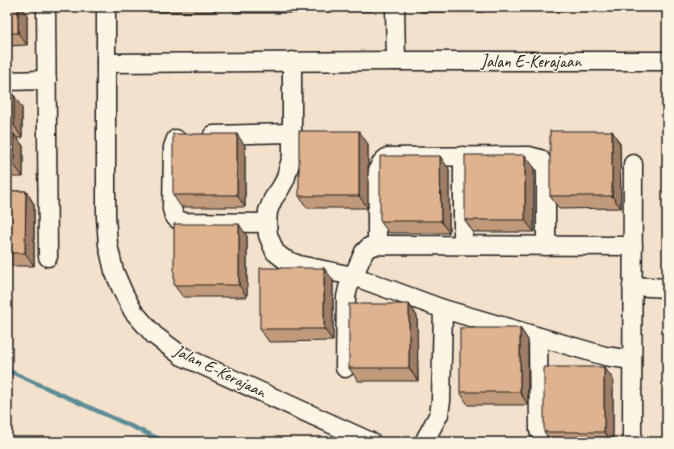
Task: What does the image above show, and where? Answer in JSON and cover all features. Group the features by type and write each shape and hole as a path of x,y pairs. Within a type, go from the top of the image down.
{"street":[{"path":"46,7 48,257"},
{"name":"Jalan E-Kerajaan","path":"106,7 106,217 108,245 114,271 123,292 134,311 154,335 182,356 371,442"},
{"path":"395,7 396,61"},
{"path":"292,61 292,156 280,189 273,199 268,211 268,235 275,252 284,259 299,265 353,276 442,309 605,356 632,360"},
{"name":"Jalan E-Kerajaan","path":"106,64 292,61 667,61"},
{"path":"7,81 47,80"},
{"path":"267,223 178,221 172,209 173,147 176,139 179,137 193,135 292,133"},
{"path":"462,156 463,246"},
{"path":"377,245 377,174 383,160 388,157 529,156 540,159 546,168 546,246"},
{"path":"632,442 633,164"},
{"path":"345,368 346,298 353,276 364,252 369,247 377,245 633,246"},
{"path":"632,286 667,288"},
{"path":"424,442 439,414 441,402 442,309"},
{"path":"538,337 539,431"}],"building":[{"path":"7,7 18,7 18,33 7,33"},
{"path":"7,95 14,95 14,125 7,126"},
{"path":"299,131 359,131 359,196 299,196"},
{"path":"550,131 612,131 612,196 550,196"},
{"path":"7,134 14,134 14,165 7,165"},
{"path":"173,134 237,134 237,195 173,195"},
{"path":"465,155 525,155 525,220 465,220"},
{"path":"380,156 440,156 441,221 380,221"},
{"path":"7,191 26,191 25,253 7,253"},
{"path":"174,224 239,224 239,285 174,285"},
{"path":"260,268 324,268 324,329 260,329"},
{"path":"349,304 409,304 409,368 349,368"},
{"path":"460,328 520,328 520,392 460,392"},
{"path":"544,367 604,367 604,432 544,432"}],"waterway":[{"path":"7,370 166,442"}]}
